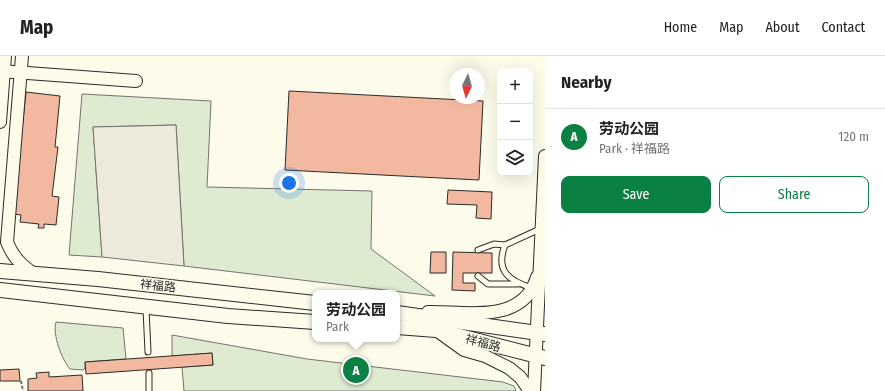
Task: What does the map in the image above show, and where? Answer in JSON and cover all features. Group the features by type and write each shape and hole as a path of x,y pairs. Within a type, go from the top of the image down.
{"main road":[{"name":"祥福路","path":"0,271 312,303"},
{"name":"祥福路","path":"0,290 146,308 312,322"},
{"name":"祥福路","path":"400,318 541,332"},
{"name":"祥福路","path":"400,319 540,358"}],"street":[{"path":"0,122 2,71 5,56"},
{"path":"22,56 8,242 12,255 21,265 34,274"},
{"path":"2,71 136,82"},
{"path":"534,391 540,358 541,332 535,289 539,270 545,156"},
{"path":"400,318 500,311 514,306 535,289"},
{"path":"436,330 464,350 486,356 509,368 520,377 530,391"}],"lane":[{"path":"478,250 494,244 505,245 541,228"},
{"path":"505,245 501,255 503,270 510,279 519,284 535,289"},
{"path":"478,276 488,284 519,284"},
{"path":"146,308 148,352"},
{"path":"149,373 149,391"}],"path":[{"path":"21,381 24,391"}],"green space":[{"path":"82,94 211,101 207,187 372,191 371,249 435,296 400,292 400,290 385,290 184,266 176,125 93,127 102,257 69,255"},
{"path":"56,322 123,328 126,359 85,362 85,368 83,370 70,369 58,347 55,333"},
{"path":"172,335 307,359 503,382 514,386 516,391 184,391 182,367 213,365 212,353 172,356"}],"shaded area":[{"path":"176,125 184,266 102,257 93,127"}],"building":[{"path":"289,91 449,99 449,104 483,104 479,180 285,170"},
{"path":"26,92 60,96 55,147 58,147 52,196 59,197 56,225 44,224 44,228 38,228 39,224 20,222 21,215 13,214"},
{"path":"448,190 492,192 491,219 476,218 477,205 447,204"},
{"path":"431,252 446,252 446,273 430,273"},
{"path":"453,252 492,253 492,273 463,273 463,283 475,283 475,291 452,290"},
{"path":"212,353 213,365 86,374 85,362"},
{"path":"19,369 20,381 0,381 0,370"},
{"path":"49,372 49,377 82,375 83,391 28,391 28,379 37,378 36,373"}],"place":[{"name":"劳动公园","path":"356,370"}]}
